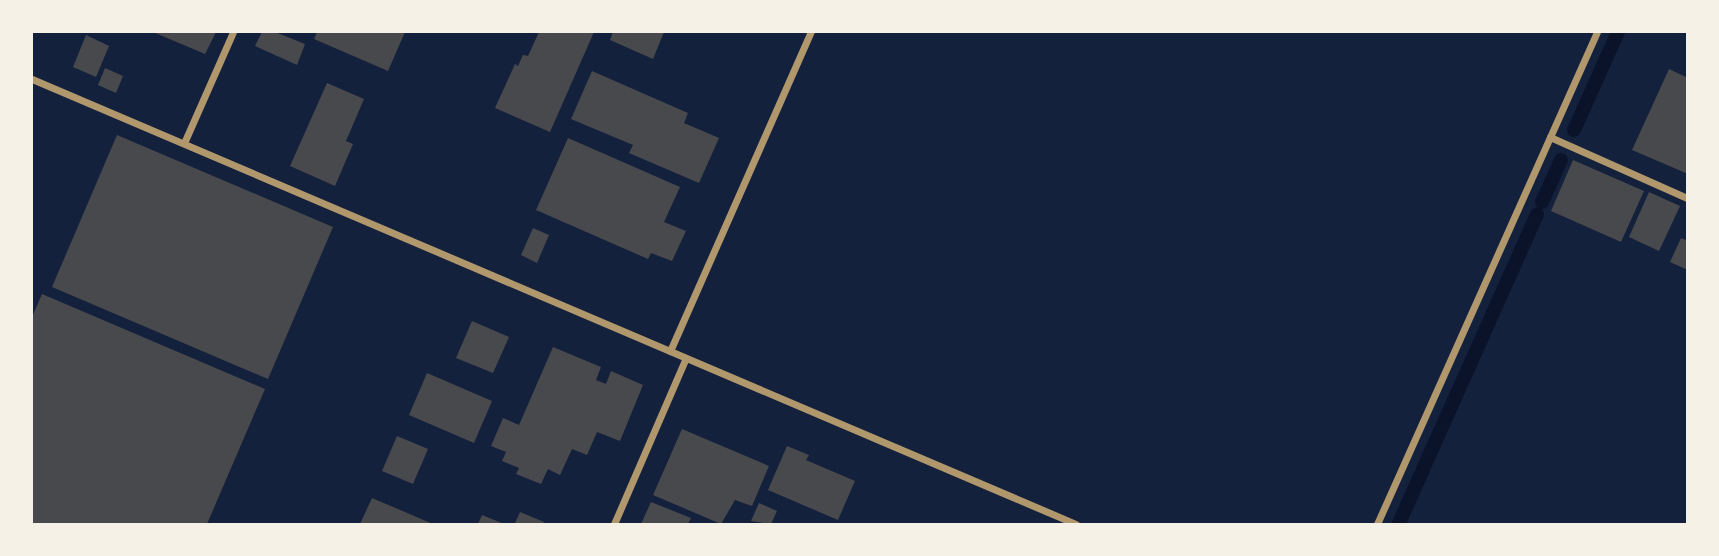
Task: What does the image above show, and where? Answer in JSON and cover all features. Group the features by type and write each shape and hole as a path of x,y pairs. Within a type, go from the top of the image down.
{"street":[{"path":"184,143 233,32"},
{"path":"670,351 811,32"},
{"path":"1377,524 1597,32"},
{"path":"32,79 1076,524"},
{"path":"1550,137 1687,198"},
{"path":"614,524 686,358"}],"building":[{"path":"153,32 216,32 205,54"},
{"path":"262,32 275,32 305,44 297,65 255,46"},
{"path":"317,32 405,32 388,71 314,39"},
{"path":"539,32 594,32 550,132 495,108 515,64 518,66 523,55 528,56"},
{"path":"613,32 664,32 653,59 610,40"},
{"path":"86,35 109,46 96,77 73,67"},
{"path":"105,68 123,76 116,93 98,85"},
{"path":"1669,69 1688,78 1688,174 1632,150"},
{"path":"592,71 688,113 684,123 719,138 699,183 629,153 633,145 571,119"},
{"path":"327,83 364,99 346,141 353,144 335,186 290,166"},
{"path":"117,135 333,227 268,379 52,287"},
{"path":"568,138 680,187 664,222 686,231 672,261 651,253 648,259 536,210"},
{"path":"1573,160 1644,191 1621,242 1551,211"},
{"path":"1649,192 1680,206 1659,251 1629,237"},
{"path":"533,228 549,235 537,263 521,255"},
{"path":"1681,238 1688,241 1688,270 1670,262"},
{"path":"42,294 265,389 207,524 32,524 32,317"},
{"path":"472,321 509,337 493,373 456,358"},
{"path":"553,347 601,367 596,380 606,384 611,371 643,385 620,441 597,432 587,455 572,449 560,475 548,469 541,484 516,474 519,468 502,461 506,452 491,446 503,418 519,425"},
{"path":"427,373 492,401 474,443 409,415"},
{"path":"682,429 769,466 752,506 735,500 721,524 653,495"},
{"path":"397,436 428,449 413,484 382,471"},
{"path":"787,446 809,455 806,460 855,481 838,520 768,490"},
{"path":"372,498 433,524 360,524"},
{"path":"651,502 691,518 688,524 641,524"},
{"path":"759,503 777,511 771,524 751,521"},
{"path":"520,512 544,522 515,523"},
{"path":"482,515 504,524 478,524"}],"waterway":[{"path":"1574,130 1618,32"},
{"path":"1542,202 1561,160"},
{"path":"1399,523 1537,214"}]}
